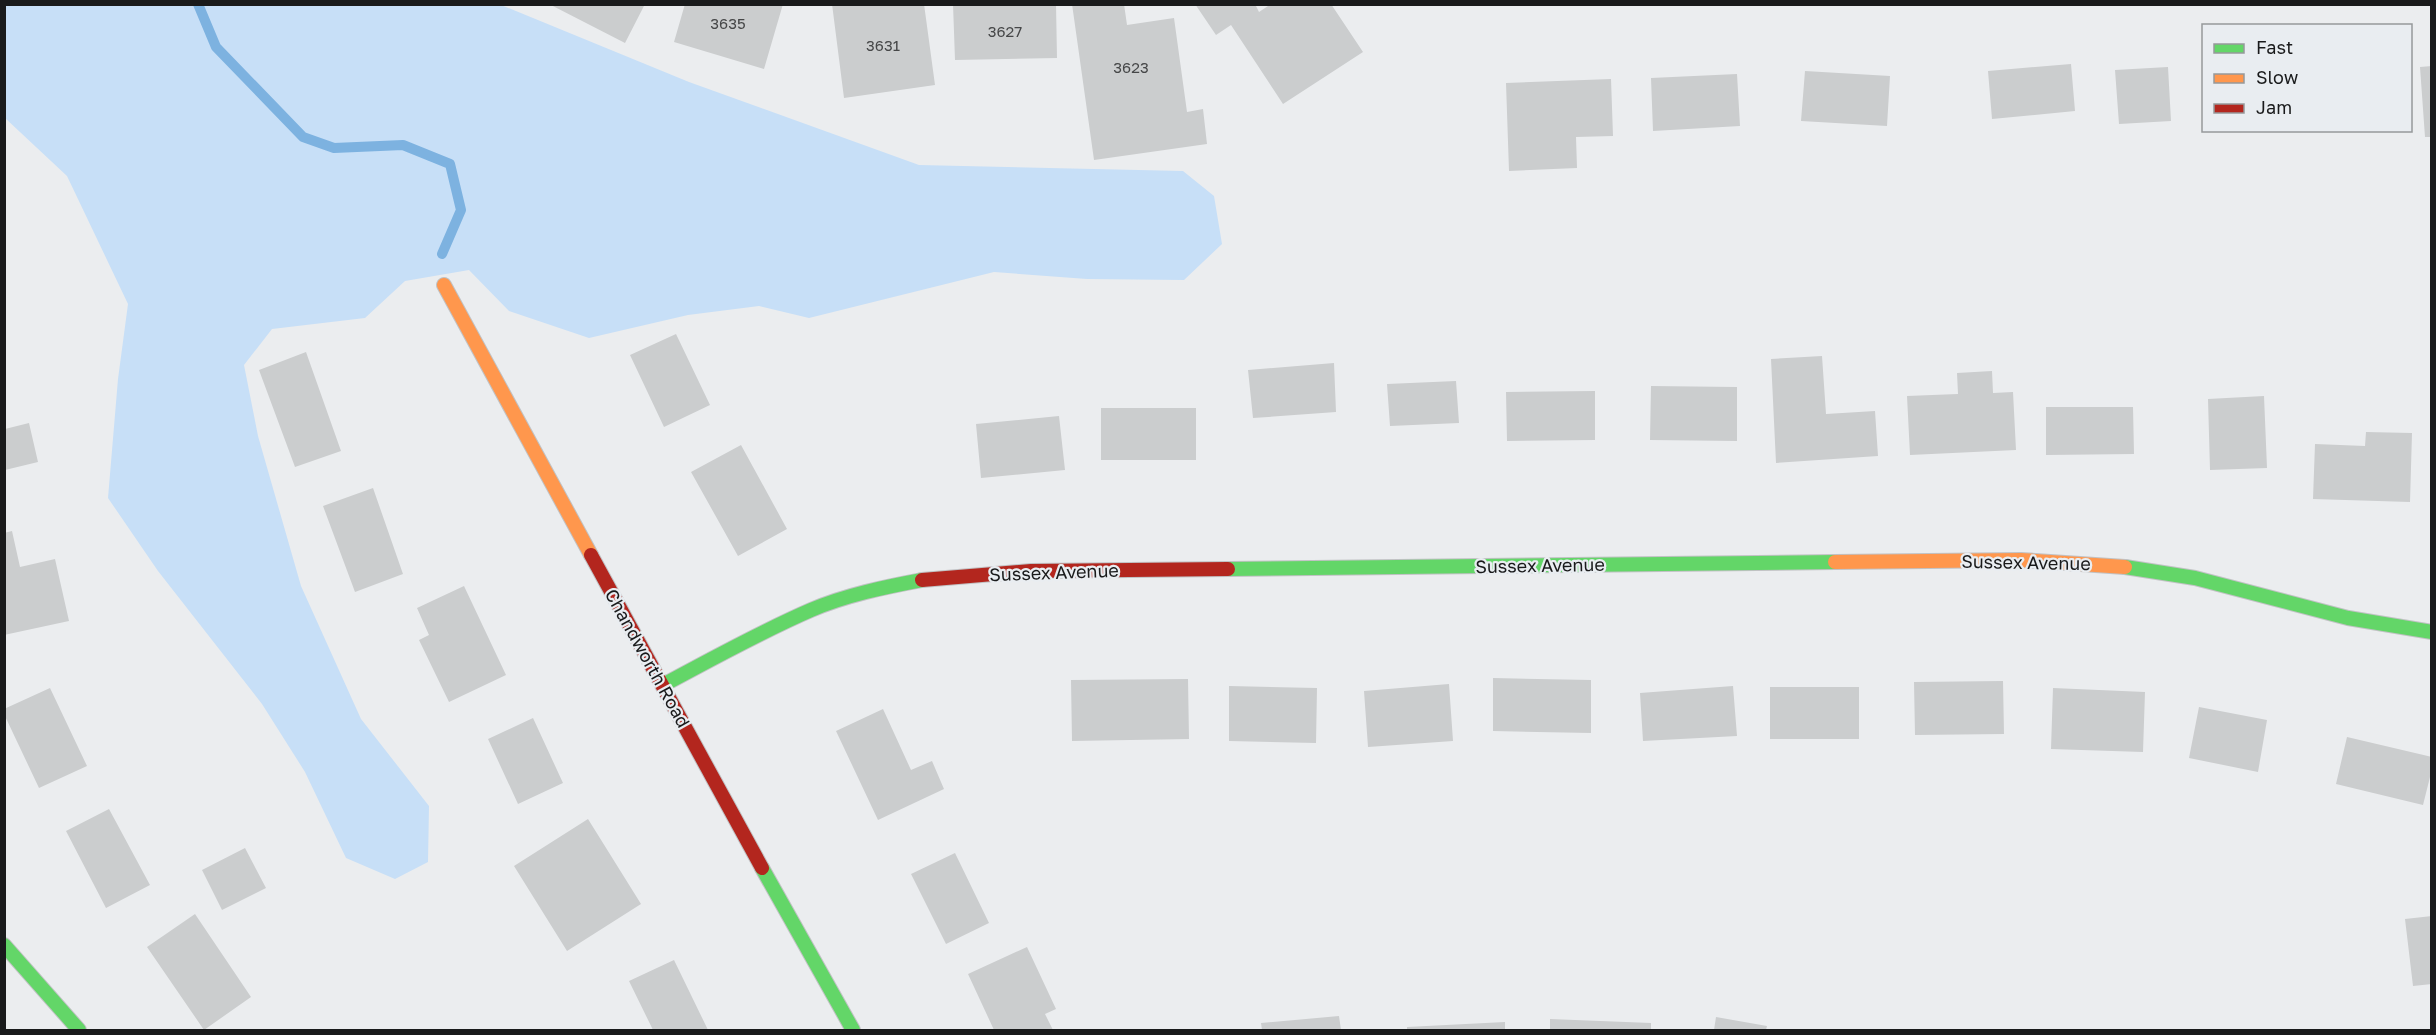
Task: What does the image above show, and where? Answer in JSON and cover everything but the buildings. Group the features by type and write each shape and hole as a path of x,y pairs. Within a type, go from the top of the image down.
{"street":[{"name":"Chandworth Road","path":"444,285 853,1030"},
{"name":"Sussex Avenue","path":"663,685 737,645 813,609 878,590 933,579 1031,571 2053,561 2108,564 2195,578 2348,618 2432,632"},
{"path":"4,945 79,1030"}],"shaded area":[{"path":"4,5 501,5 689,82 919,165 1183,171 1214,196 1222,244 1184,280 1087,279 994,272 809,318 759,306 688,315 589,338 509,311 469,270 405,281 365,318 272,329 244,365 258,436 301,586 361,719 429,806 428,862 395,879 346,858 305,772 262,704 158,571 108,498 118,379 128,304 67,176 5,118"}],"waterway":[{"path":"198,4 216,47 303,137 334,148 403,145 450,164 461,210 442,254"}],"traffic: fast":[{"path":"1228,569 1835,562"},
{"path":"2125,567 2195,578 2348,618 2432,632"},
{"path":"663,685 811,610 852,596 922,580"},
{"path":"762,868 853,1030"},
{"path":"4,945 79,1030"}],"traffic: slow":[{"path":"444,285 591,555"},
{"path":"1835,562 2021,560 2125,567"}],"traffic: jam":[{"path":"591,555 762,868"},
{"path":"922,580 1031,571 1228,569"}]}
